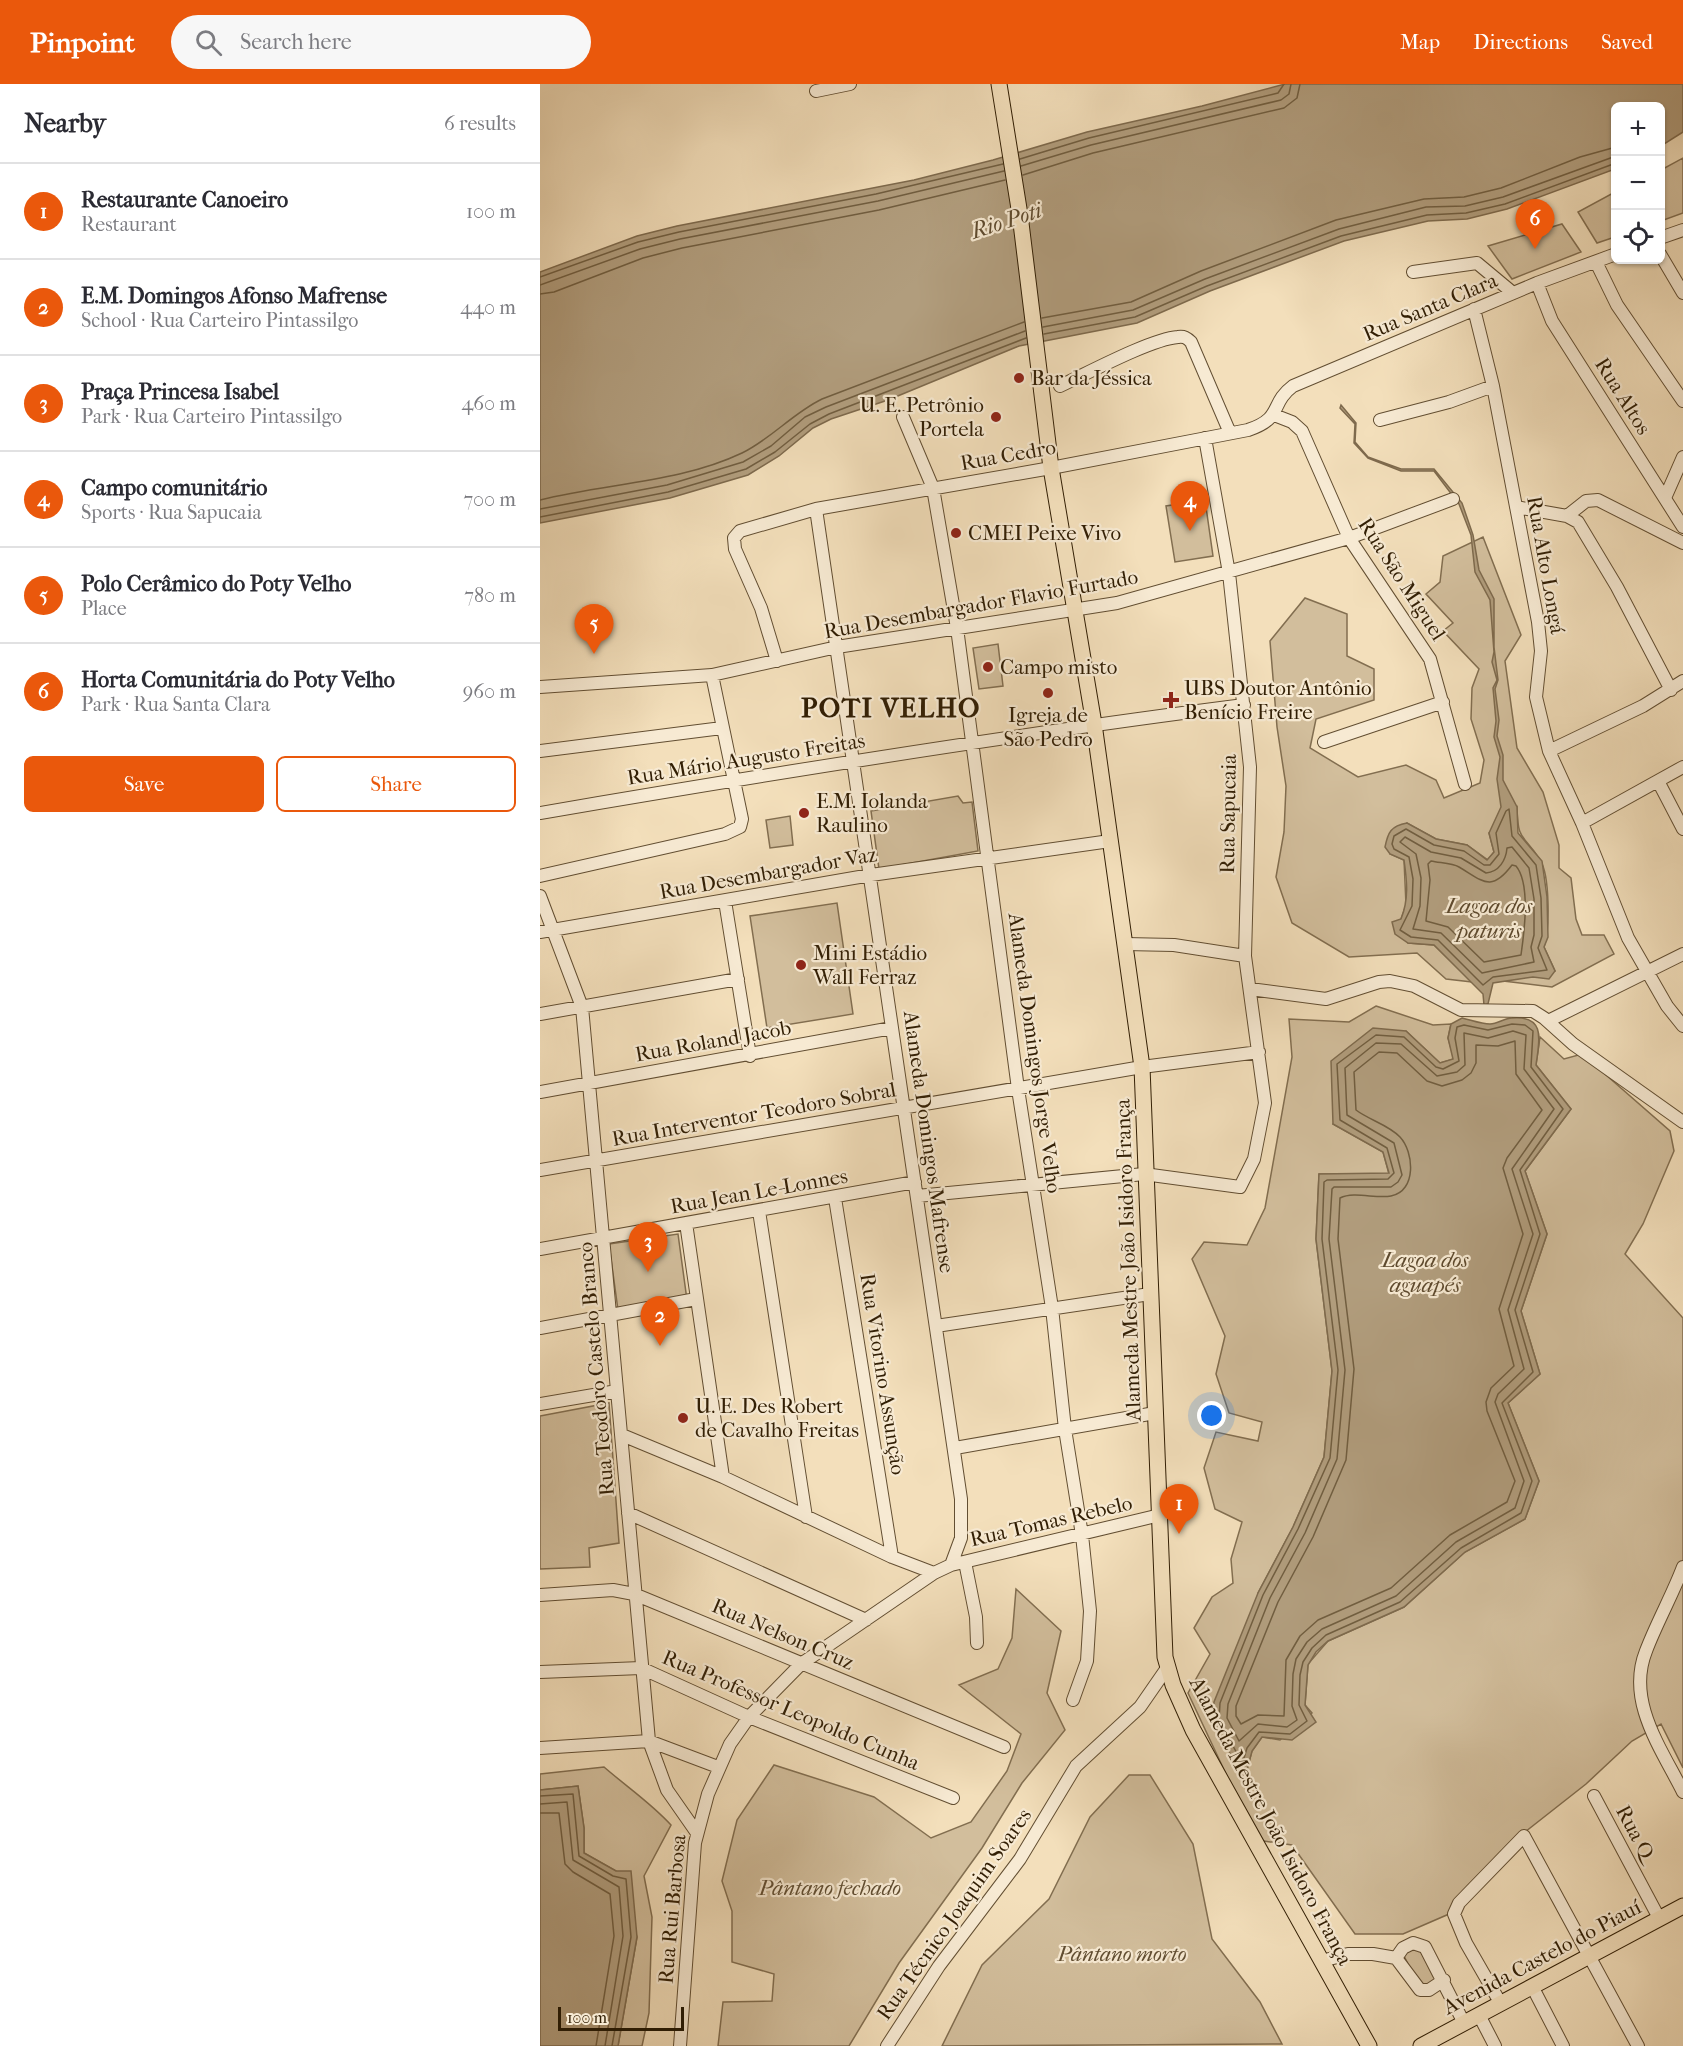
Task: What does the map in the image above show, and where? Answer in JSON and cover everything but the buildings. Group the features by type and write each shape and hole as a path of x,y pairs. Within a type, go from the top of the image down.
{"main road":[{"name":"Alameda Mestre João Isidoro França","path":"999,84 1020,215 1051,468 1094,724 1142,1067 1144,1174 1160,1515 1162,1623 1167,1668 1193,1730 1369,2046"},
{"name":"Avenida Castelo do Piauí","path":"1421,2046 1533,1988 1683,1905"}],"street":[{"path":"816,91 850,84"},
{"path":"1665,236 1683,230"},
{"name":"Rua Santa Clara","path":"1274,415 1281,398 1293,386 1536,283 1611,256"},
{"path":"1596,262 1617,305 1683,401"},
{"path":"1665,262 1683,293"},
{"path":"1413,272 1477,263 1513,293"},
{"name":"Rua Altos","path":"1536,283 1552,321 1683,527"},
{"name":"Rua Alto Longá","path":"1474,309 1493,386 1539,629 1541,651 1536,697 1549,751 1582,823 1619,918 1646,972 1671,1013 1683,1026"},
{"path":"1060,386 1133,352 1172,338 1184,337 1191,342 1230,433"},
{"path":"1380,420 1449,402 1493,386"},
{"name":"Rua Cedro","path":"777,661 762,608 735,549 734,538 746,528 816,509 1051,468 1230,433 1260,426 1274,415"},
{"name":"Rua São Miguel","path":"1274,415 1292,422 1302,431 1349,538 1424,648 1443,702 1465,784"},
{"name":"Alameda Domingos Jorge Velho","path":"903,417 933,488 957,628 1018,1089 1035,1184 1052,1308 1065,1429 1082,1535 1090,1639 1081,1681 1073,1700"},
{"name":"Rua Sapucaia","path":"1144,1174 1240,1187 1254,1159 1264,1103 1245,956 1250,767 1229,573 1205,438"},
{"path":"1665,498 1683,457"},
{"name":"Rua Desembargador Flavio Furtado","path":"540,687 712,675 837,648 1074,612 1229,573 1349,538 1453,499"},
{"path":"1567,516 1586,501 1598,500 1683,543"},
{"path":"1516,507 1567,516 1578,522 1605,567 1671,690"},
{"name":"Alameda Domingos Mafrense","path":"816,509 955,1448 962,1520 961,1539 951,1565"},
{"path":"540,876 732,832 740,827 742,819 732,780 712,675"},
{"path":"1549,751 1671,690 1683,681"},
{"path":"1324,742 1443,702"},
{"name":"Rua Mário Augusto Freitas","path":"540,813 732,780 1094,724 1244,705"},
{"path":"540,751 722,728"},
{"path":"1582,823 1683,767"},
{"path":"1658,781 1683,829"},
{"name":"Rua Desembargador Vaz","path":"540,932 871,875 1110,841"},
{"name":"Rua Teodoro Castelo Branco","path":"540,896 582,1006 649,1741 667,1790 697,1833"},
{"path":"725,901 750,1056"},
{"path":"1125,944 1173,945 1245,956"},
{"path":"1548,1021 1683,954"},
{"path":"540,1014 738,979"},
{"path":"1250,989 1326,999 1378,982 1396,982 1426,991 1461,1010 1526,1010 1539,1014 1573,1044 1683,1122"},
{"name":"Rua Roland Jacob","path":"540,1092 750,1056 892,1028"},
{"name":"Rua Interventor Teodoro Sobral","path":"540,1170 1142,1067 1259,1052"},
{"path":"917,1196 1144,1174"},
{"name":"Rua Jean Le-Lonnes","path":"540,1249 915,1182"},
{"name":"Rua Vitorino Assunção","path":"835,1198 892,1557"},
{"path":"759,1211 806,1516"},
{"path":"686,1223 723,1478"},
{"path":"936,1326 1150,1294"},
{"path":"540,1328 696,1299"},
{"path":"540,1404 617,1391"},
{"path":"955,1448 1155,1413"},
{"path":"622,1435 723,1478 892,1557 934,1573"},
{"path":"628,1513 866,1620"},
{"name":"Rua Tomas Rebelo","path":"951,1565 1160,1515"},
{"path":"964,1562 976,1617 977,1643"},
{"name":"Rua Rui Barbosa","path":"680,2046 697,1833 718,1767 749,1717 801,1664 934,1573 951,1565"},
{"path":"1683,1567 1645,1653 1639,1678 1640,1695 1647,1720 1683,1792"},
{"name":"Rua Nelson Cruz","path":"540,1595 613,1590 634,1593 1004,1747"},
{"name":"Rua Professor Leopoldo Cunha","path":"540,1672 641,1668 749,1717 880,1771 953,1798"},
{"name":"Rua Técnico Joaquim Soares","path":"887,2046 939,1966 1009,1876 1076,1766 1140,1707 1167,1668"},
{"path":"540,1748 649,1741 718,1767"},
{"name":"Rua Q","path":"1594,1796 1659,1918"},
{"path":"1501,2004 1466,1943 1454,1914 1467,1895 1524,1836 1638,2046"},
{"path":"1396,1958 1403,1948 1413,1943 1422,1944 1444,1980 1464,2023"},
{"path":"1322,1960 1348,1954 1373,1954 1396,1958 1420,1990 1429,1990 1444,1980"},
{"path":"1533,1988 1563,2046"},
{"path":"1479,2015 1495,2046"}],"green space":[{"path":"1683,158 1683,213 1665,220 1665,210 1665,168"},
{"path":"1611,194 1611,238 1597,243 1578,212"},
{"path":"1562,224 1581,252 1512,279 1488,246"},
{"path":"1205,500 1213,556 1175,562 1166,506"},
{"path":"1483,537 1521,635 1505,661 1517,748 1543,792 1559,845 1559,868 1571,878 1576,919 1582,935 1604,935 1614,954 1552,987 1503,981 1555,971 1544,947 1548,916 1546,878 1540,860 1520,833 1517,807 1489,833 1494,852 1488,860 1467,845 1436,839 1407,823 1390,854 1404,860 1406,905 1401,919 1408,943 1434,945 1472,982 1446,979 1417,953 1349,957 1292,923 1276,877 1284,832 1286,786 1277,727 1270,641 1305,598 1347,614 1347,656 1374,669 1374,700 1316,719 1310,748 1358,777 1406,765 1436,780 1444,798 1480,783 1484,760 1471,719 1472,688 1479,669 1443,631 1453,623 1426,594 1440,582 1443,556"},
{"name":"Campo misto","path":"998,644 1003,686 979,689 973,648"},
{"path":"958,796 963,803 972,802 978,851 879,869 871,811"},
{"path":"790,816 793,845 770,848 766,820"},
{"name":"Mini Estádio Wall Ferraz","path":"837,903 853,1014 767,1028 750,916"},
{"path":"1376,1006 1433,1025 1451,1024 1448,1038 1454,1059 1440,1063 1406,1031 1333,1124 1383,1152 1389,1174 1319,1174 1316,1239 1332,1371 1324,1457 1293,1527 1258,1593 1244,1781 1252,1751 1262,1737 1280,1740 1312,1713 1305,1705 1308,1664 1328,1641 1404,1607 1465,1552 1525,1519 1539,1481 1508,1403 1540,1374 1521,1311 1547,1234 1525,1171 1571,1109 1536,1065 1540,1037 1564,1059 1582,1054 1670,1131 1674,1151 1643,1224 1625,1254 1683,1318 1683,1768 1661,1724 1632,1741 1586,1784 1525,1832 1449,1914 1403,1934 1355,1934 1292,1845 1257,1840 1188,1693 1210,1654 1194,1628 1212,1597 1233,1583 1231,1559 1242,1522 1215,1509 1204,1468 1216,1432 1258,1441 1262,1422 1229,1413 1216,1374 1225,1336 1192,1259 1204,1242 1247,1245 1265,1208 1292,1057 1289,1019 1349,1022"},
{"path":"678,1234 687,1300 618,1310 609,1244"},
{"path":"609,1403 619,1543 589,1548 590,1567 540,1569 540,1416"},
{"name":"Pântano fechado","path":"1016,1589 1061,1631 1047,1693 1065,1730 1022,1783 982,1848 899,1963 849,2046 718,2046 723,2002 772,2001 774,1974 732,1962 732,1911 722,1881 737,1820 774,1765 874,1797 931,1838 971,1822 1007,1771 1021,1734 959,1685 998,1669 1012,1638"},
{"path":"604,1767 671,1825 644,1876 652,1917 649,2013 642,2046 618,2046 637,1937 616,1871 584,1853 584,1828 578,1786 540,1790 540,1774"},
{"name":"Pântano morto","path":"1129,1775 1150,1775 1193,1844 1212,1939 1260,2002 1282,2044 942,2046 982,1965 1049,1899 1090,1817"},
{"path":"1419,1948 1436,1978 1432,1984 1420,1987 1404,1956 1408,1951"}],"water":[{"name":"Rio Poti","path":"1285,84 1683,84 1683,132 1665,143 1665,102 1611,102 1611,170 1507,209 1467,219 1428,221 1344,241 1210,291 1137,323 1019,346 888,400 831,419 813,428 779,456 748,475 670,498 540,523 540,272 637,236 677,226 914,180 993,160 1087,132 1202,106"},
{"name":"Lagoa dos paturis","path":"1341,405 1356,423 1355,442 1368,457 1401,469 1434,469 1462,503 1473,535 1479,570 1494,599 1494,647 1498,680 1495,689 1499,720 1497,736 1503,755 1503,780 1517,807 1518,833 1542,861 1547,897 1548,937 1544,947 1555,971 1549,979 1533,977 1493,983 1488,1004 1484,1005 1483,994 1434,945 1408,943 1395,934 1392,922 1401,919 1405,904 1407,890 1405,868 1404,860 1390,854 1385,847 1391,830 1407,823 1436,839 1467,845 1487,860 1494,852 1489,833 1501,807 1497,779 1500,757 1494,737 1496,721 1493,688 1497,680 1492,662 1494,652 1490,600 1475,572 1471,535 1459,504 1434,471 1401,471 1368,458 1354,443 1355,424 1340,408"},
{"name":"Lagoa dos aguapés","path":"1462,1018 1490,1024 1506,1019 1523,1018 1536,1025 1539,1039 1536,1065 1571,1109 1525,1171 1547,1234 1521,1311 1540,1374 1508,1403 1539,1481 1525,1519 1465,1552 1404,1607 1328,1641 1316,1652 1308,1665 1305,1705 1316,1722 1292,1740 1262,1737 1252,1751 1244,1781 1213,1720 1214,1702 1258,1593 1293,1527 1324,1457 1332,1371 1316,1239 1319,1174 1389,1173 1383,1152 1333,1124 1331,1061 1373,1028 1406,1031 1440,1063 1453,1059 1448,1038 1451,1024"},
{"path":"578,1786 584,1828 584,1853 616,1871 631,1871 637,1937 618,2046 540,2046 540,1790"}],"place":[{"name":"Horta Comunitária do Poty Velho","path":"1535,249"},
{"name":"Bar da Jéssica","path":"1019,378"},
{"name":"U. E. Petrônio Portela","path":"996,417"},
{"name":"Campo comunitário","path":"1190,531"},
{"name":"CMEI Peixe Vivo","path":"956,533"},
{"name":"Polo Cerâmico do Poty Velho","path":"594,654"},
{"name":"Campo misto","path":"988,667"},
{"name":"Igreja de São Pedro","path":"1048,693"},
{"name":"UBS Doutor Antônio Benício Freire","path":"1171,700"},
{"name":"E.M. Iolanda Raulino","path":"804,813"},
{"name":"Mini Estádio Wall Ferraz","path":"801,965"},
{"name":"Praça Princesa Isabel","path":"648,1272"},
{"name":"E.M. Domingos Afonso Mafrense","path":"660,1346"},
{"name":"U. E. Des Robert de Cavalho Freitas","path":"683,1418"},
{"name":"Restaurante Canoeiro","path":"1179,1534"}],"district":[{"name":"POTI VELHO","path":"891,708"}]}
